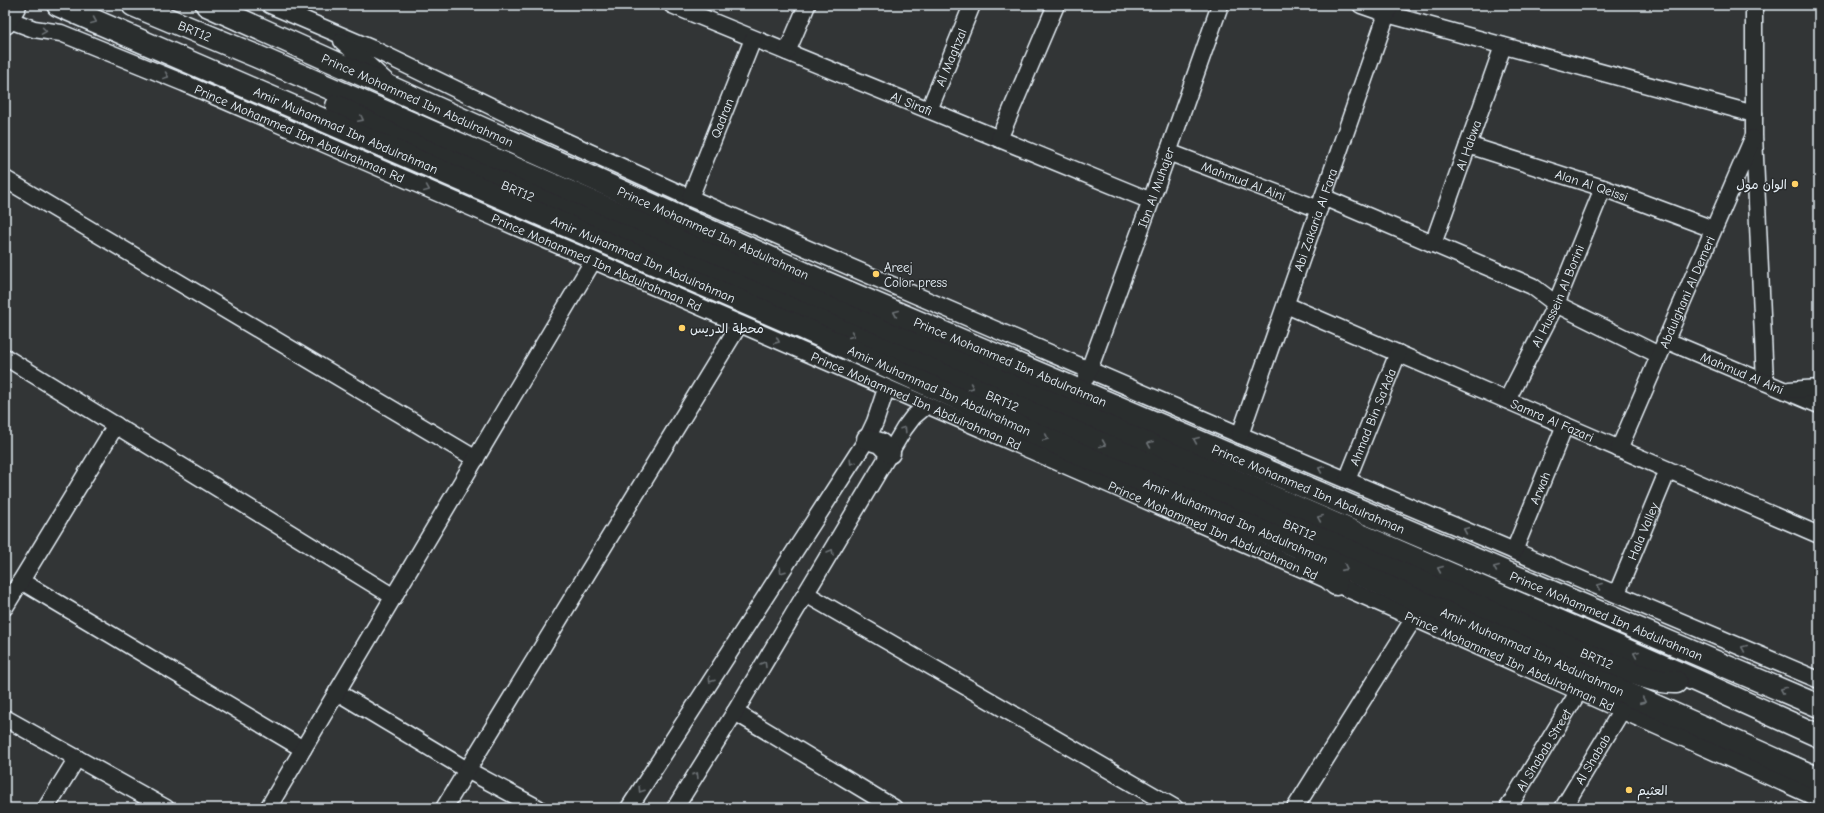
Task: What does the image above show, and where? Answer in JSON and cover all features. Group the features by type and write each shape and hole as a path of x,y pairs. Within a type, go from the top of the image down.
{"main road":[{"name":"Amir Muhammad Ibn Abdulrahman","path":"58,5 803,328 1097,470 1292,544 1819,779"},
{"name":"BRT12","path":"133,5 256,56 1697,681 1819,736"},
{"name":"Prince Mohammed Ibn Abdulrahman","path":"207,5 817,279 1819,706"},
{"path":"1292,544 1336,584"}],"street":[{"path":"270,5 297,10 345,43 394,88"},
{"name":"Al Sirafi","path":"674,5 1151,201"},
{"path":"787,52 807,5"},
{"name":"Al Maghzal","path":"929,110 972,5"},
{"path":"999,139 1056,5"},
{"name":"Ibn Al Muhajer","path":"1082,391 1220,5"},
{"path":"1361,5 1389,10 1503,46 1754,114"},
{"name":"Abdulghani Al Demeri","path":"1754,5 1754,135 1765,382"},
{"name":"Abi Zakaria Al Fara","path":"1240,435 1389,10"},
{"name":"Prince Mohammed Ibn Abdulrahman Rd","path":"9,16 34,29 61,34 184,83 926,406 1097,470 1336,584 1819,799"},
{"path":"322,27 373,49 532,126 690,198 1240,435 1617,593 1819,680"},
{"name":"Qadran","path":"690,198 753,38"},
{"name":"Al Habwa","path":"1433,244 1503,46"},
{"path":"184,83 233,81"},
{"name":"Abdulghani Al Demeri","path":"1618,449 1754,135"},
{"name":"Alan Al Qeissi","path":"1468,145 1603,188 1713,230"},
{"name":"Mahmud Al Aini","path":"1168,152 1321,203 1433,244 1532,286 1556,304 1662,348 1765,382 1819,405"},
{"path":"5,179 476,459"},
{"name":"Al Hussein Al Borini","path":"1507,400 1556,304 1603,188"},
{"path":"268,808 593,261"},
{"name":"Samra Al Fazari","path":"1286,304 1819,535"},
{"path":"444,808 739,325"},
{"name":"Ahmad Bin Sa'Ada","path":"1347,480 1398,353"},
{"path":"5,357 394,597"},
{"path":"1786,391 1819,388"},
{"path":"629,808 867,439 875,422 886,389"},
{"path":"675,808 735,712 890,453 913,417 926,406"},
{"path":"5,607 116,426"},
{"name":"Arwah","path":"1514,551 1565,426"},
{"path":"867,439 880,443 890,453"},
{"name":"Hala Valley","path":"1617,593 1668,470"},
{"path":"21,581 303,749"},
{"path":"806,594 1175,808"},
{"path":"1295,808 1414,618"},
{"name":"Al Shabab Street","path":"1508,808 1579,691"},
{"path":"337,692 467,770 538,808"},
{"name":"Al Shabab","path":"1563,808 1622,710"},
{"path":"735,712 894,808"},
{"path":"5,718 166,808"},
{"path":"46,808 77,758"}],"place":[{"name":"الوان مول","path":"1795,184"},
{"name":"Areej Color press","path":"876,274"},
{"name":"محطة الدريس","path":"682,328"},
{"name":"العثيم","path":"1629,790"}]}
